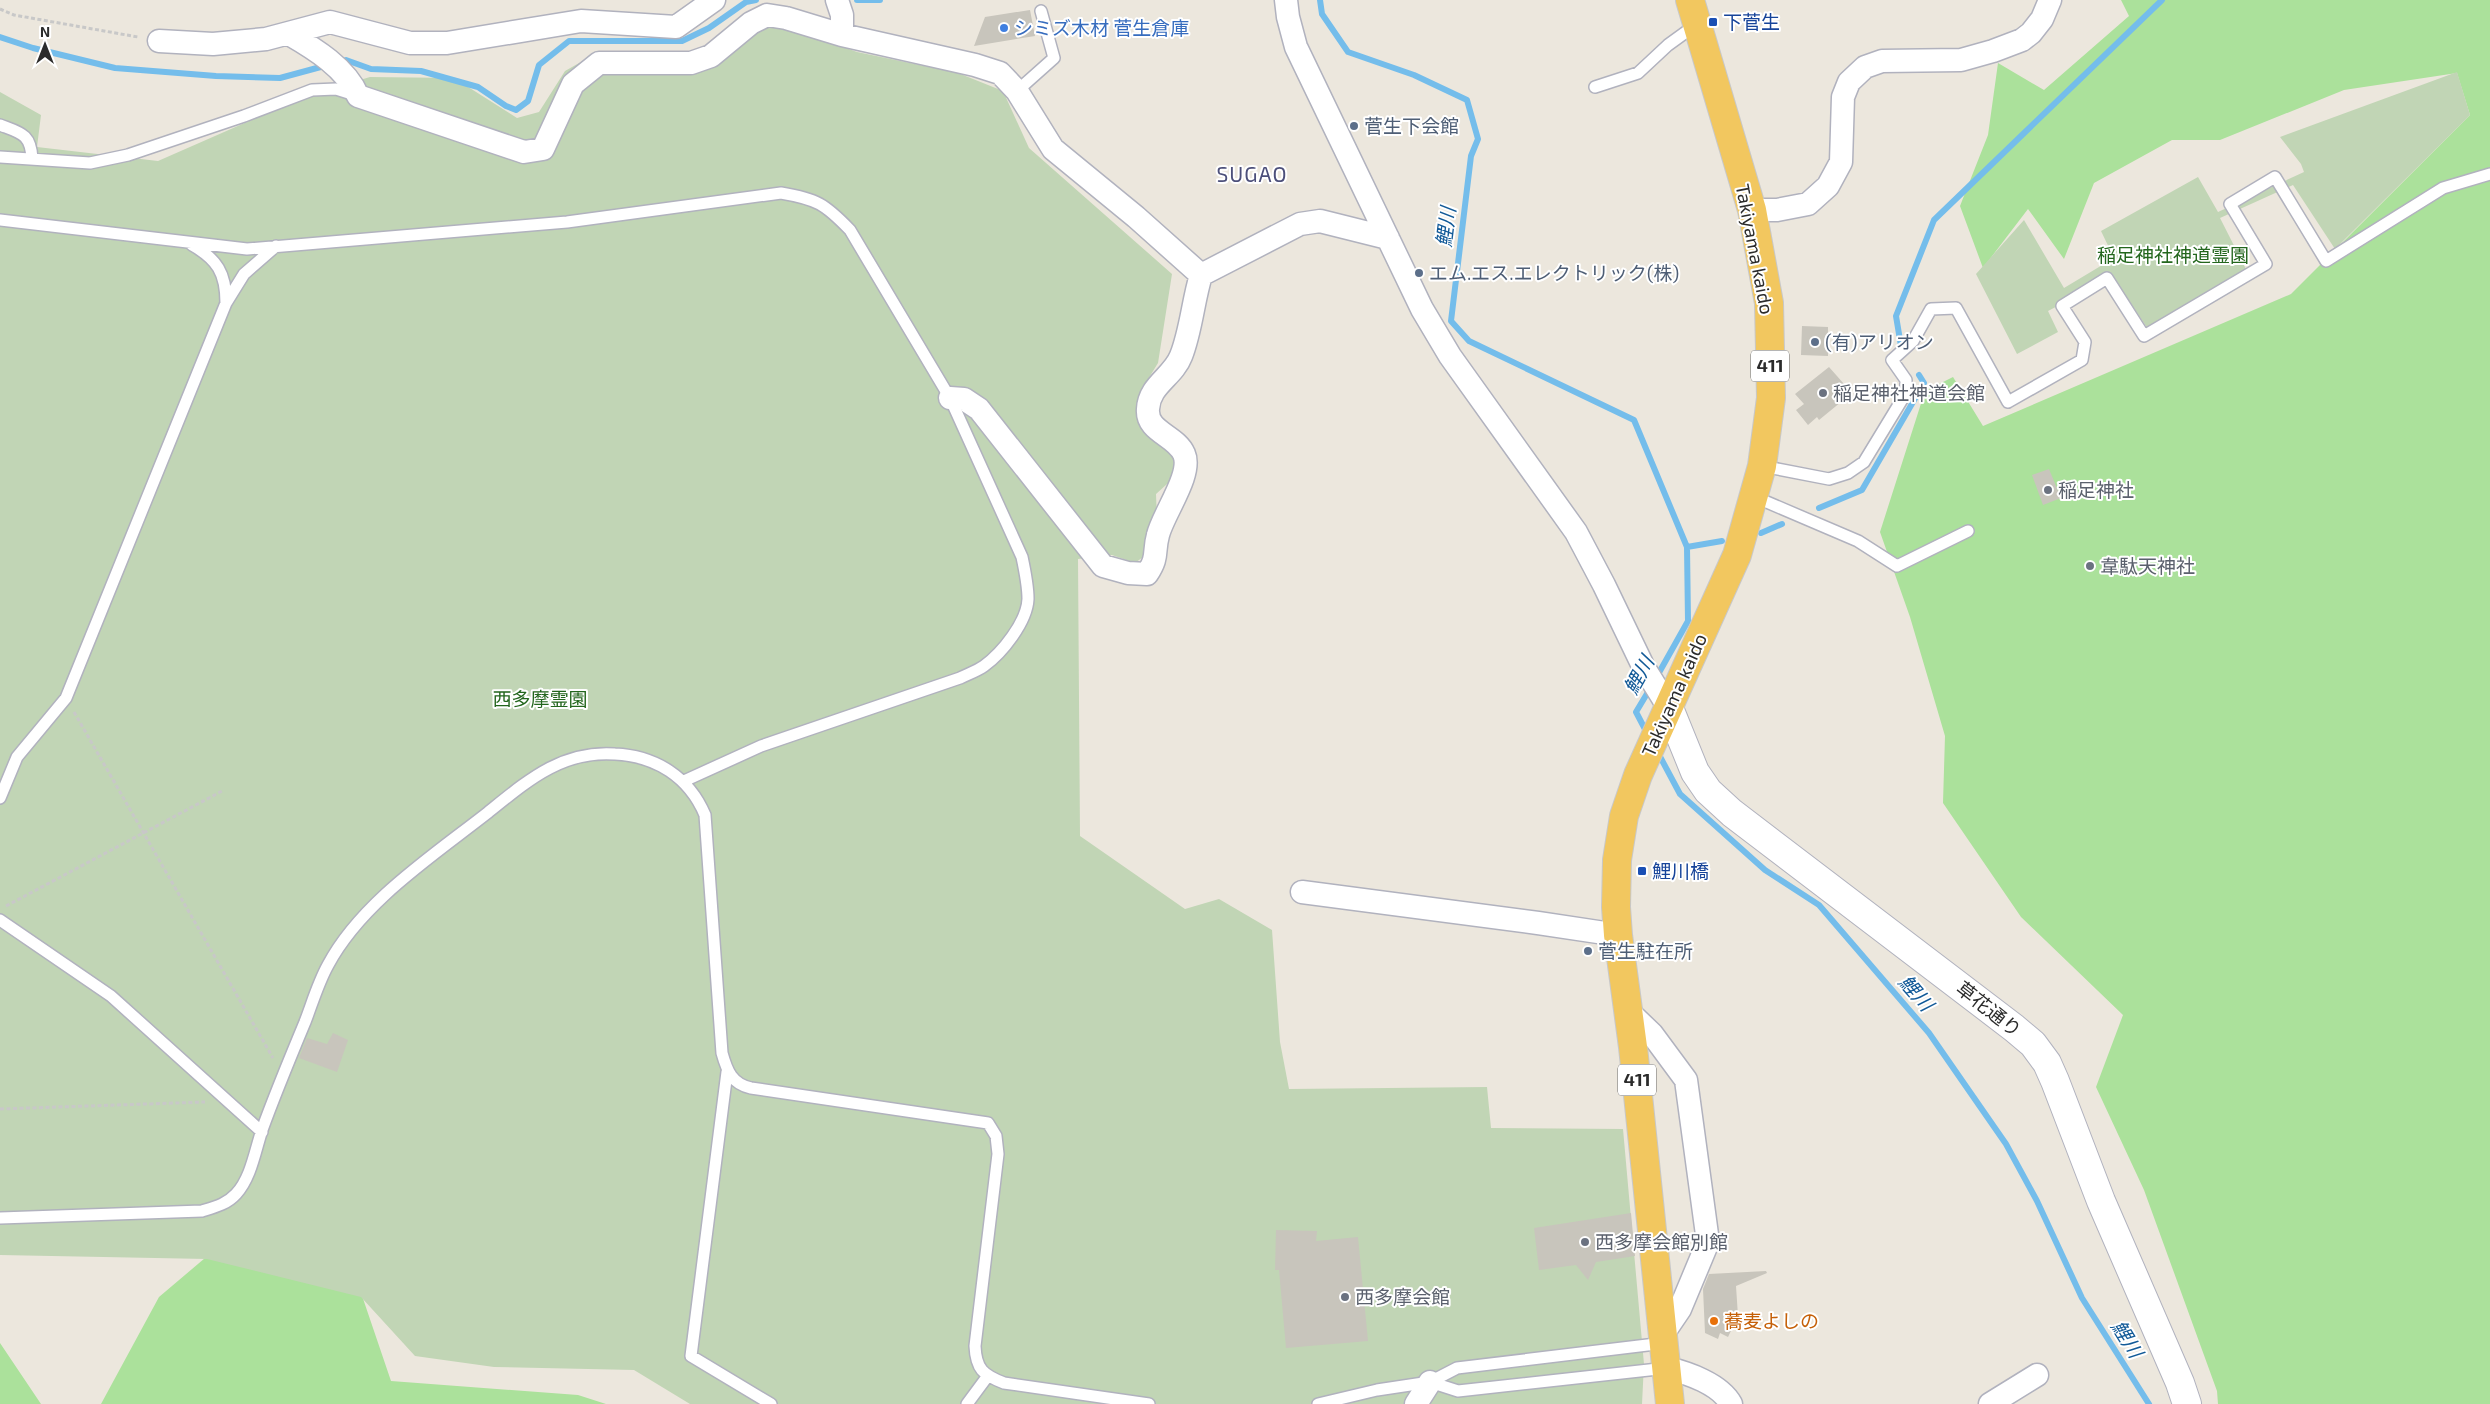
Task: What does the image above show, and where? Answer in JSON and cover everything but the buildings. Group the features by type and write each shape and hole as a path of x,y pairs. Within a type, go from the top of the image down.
{"highway":[{"name":"Takiyama kaido","path":"1670,1404 1628,1011 1618,936 1616,907 1617,860 1622,824 1663,708 1737,555 1762,466 1771,398 1769,303 1752,210 1693,12"}],"street":[{"path":"159,41 213,44 266,39 330,22 410,43 447,43 581,22 676,27 714,0"},
{"path":"1286,0 1288,17 1296,47 1422,309 1450,356 1576,532 1604,585 1663,708"},
{"path":"1752,210 1777,210 1808,204 1828,186 1841,162 1843,97 1849,82 1864,66 1882,60 1961,60 1993,51 2022,40 2031,33 2042,19 2050,0"},
{"path":"289,34 313,48 355,89 524,152 543,149 573,84 599,62 691,62 711,56 751,24 767,15 840,17 1000,74 1017,91 1053,149 1136,217 1201,275"},
{"path":"950,398 964,400 979,409 1103,566 1128,573 1147,574 1155,561 1158,535 1183,479 1185,456 1178,444 1151,425 1147,411 1150,393 1173,370 1181,356 1201,275 1300,224 1320,220 1388,238"},
{"name":"草花通り","path":"1663,708 1708,791 1732,813 1990,1008 2033,1044 2047,1063 2101,1202 2180,1383 2186,1404"},
{"path":"1302,892 1538,922 1618,936"},
{"path":"1628,1011 1652,1034 1686,1080 1708,1242 1665,1348 1693,1374 1728,1398 1731,1404"},
{"path":"1990,1404 2036,1375"},
{"path":"1416,1404 1430,1382"}],"lane":[{"path":"1017,91 1054,58 1041,10"},
{"path":"1595,87 1638,73 1668,45 1693,12"},
{"path":"0,157 90,163 128,155 244,116 312,90 355,89"},
{"path":"0,125 22,134 29,140 32,159"},
{"path":"1762,466 1829,479 1848,473 1864,462 1906,393 1906,380 1892,360 1913,341 1931,309 1956,308 2008,402 2082,360 2085,342 2062,306 2106,278 2144,336 2266,264 2230,204 2275,177 2326,261 2443,188 2490,174"},
{"path":"0,220 248,249 567,222 781,193 806,197 829,207 850,230 950,398 1022,557 1027,581 1028,602 1021,621 1011,639 985,666 960,678 761,746 684,781"},
{"path":"189,243 210,255 220,272 226,290 226,303"},
{"path":"0,798 17,757 66,698 226,303 244,274 276,246"},
{"path":"1755,496 1858,541 1897,566 1968,531"},
{"path":"0,1218 202,1211 223,1204 236,1194 247,1177 283,1076 327,967 342,940 413,871 534,776 562,761 596,752 629,755 665,768 684,781 697,795 705,814 722,1053 727,1072 691,1356 771,1404"},
{"path":"1,915 110,996 225,1101 262,1132"},
{"path":"727,1072 741,1086 751,1088 988,1123 996,1136 998,1154 975,1346 976,1362 987,1377 1004,1383 1149,1404"},
{"path":"1430,1382 1458,1391 1665,1348"},
{"path":"1318,1404 1377,1390 1430,1382 1457,1368 1665,1348"},
{"path":"967,1404 987,1377"}],"path":[{"path":"0,9 14,15 159,41"},
{"path":"66,698 283,1076"},
{"path":"1,915 144,833 224,790"},
{"path":"0,1109 225,1101"}],"green space":[{"path":"2121,0 2490,0 2490,1404 2218,1404 2217,1391 2144,1190 2096,1087 2123,1015 2021,917 1943,803 1945,736 1910,617 1880,532 1925,391 1953,377 1983,426 2291,294 2470,115 2457,73 2344,90 2220,140 2172,140 2094,183 2064,259 2028,209 1983,268 1960,206 1988,135 1998,63 2044,90 2129,16"},
{"name":"西多摩霊園","path":"774,22 857,52 958,73 1003,91 1029,148 1172,274 1158,363 1142,389 1148,427 1174,445 1177,475 1156,494 1157,520 1151,551 1135,563 1112,555 1078,559 1080,836 1185,909 1219,899 1272,930 1280,1042 1289,1089 1487,1087 1491,1128 1623,1129 1644,1364 1642,1404 690,1404 634,1370 494,1367 415,1356 361,1297 207,1259 0,1255 0,92 41,115 37,147 158,161 306,96 370,77 454,78 517,118 539,112 565,71 595,54 696,54"},
{"name":"稲足神社神道霊園","path":"2457,72 2470,115 2335,249 2293,185 2220,218 2250,277 2150,332 2113,277 2048,311 2058,332 2017,354 1976,274 2024,220 2064,288 2114,258 2101,231 2198,177 2218,212 2304,172 2301,164 2280,137"},
{"path":"218,1247 356,1278 391,1381 578,1395 606,1404 101,1404 159,1297"},
{"path":"0,1343 41,1404 0,1404"}],"waterway":[{"path":"340,62 346,60 371,69 421,71 478,87 506,106 516,110 528,101 539,65 569,41 682,41 709,28 746,2 756,0"},
{"path":"857,0 880,0"},
{"name":"鯉川","path":"1320,0 1322,14 1348,52 1414,75 1467,100 1478,139 1471,156 1451,321 1469,341 1634,420 1687,547 1688,621 1656,678"},
{"path":"1901,346 1896,316 1934,220 2162,0"},
{"path":"0,37 33,48 115,68 216,76 280,78 328,65"},
{"path":"1819,508 1862,490 1924,383 1919,375"},
{"path":"1761,533 1782,524"},
{"path":"1687,547 1722,541"},
{"name":"鯉川","path":"1647,733 1636,712 1651,687"},
{"name":"鯉川","path":"1657,751 1680,794 1765,870 1819,905 1929,1033 2006,1144 2037,1201 2082,1298 2149,1404"}],"place":[{"name":"下菅生","path":"1713,22"},
{"name":"シミズ木材 菅生倉庫","path":"1004,28"},
{"name":"菅生下会館","path":"1354,126"},
{"name":"エム.エス.エレクトリック(株)","path":"1419,273"},
{"name":"(有)アリオン","path":"1815,342"},
{"name":"稲足神社神道会館","path":"1823,393"},
{"name":"稲足神社","path":"2048,490"},
{"name":"韋駄天神社","path":"2090,566"},
{"name":"鯉川橋","path":"1642,871"},
{"name":"菅生駐在所","path":"1588,951"},
{"name":"西多摩会館別館","path":"1585,1242"},
{"name":"西多摩会館","path":"1345,1297"},
{"name":"蕎麦よしの","path":"1714,1321"}],"district":[{"name":"SUGAO","path":"1252,175"}]}
